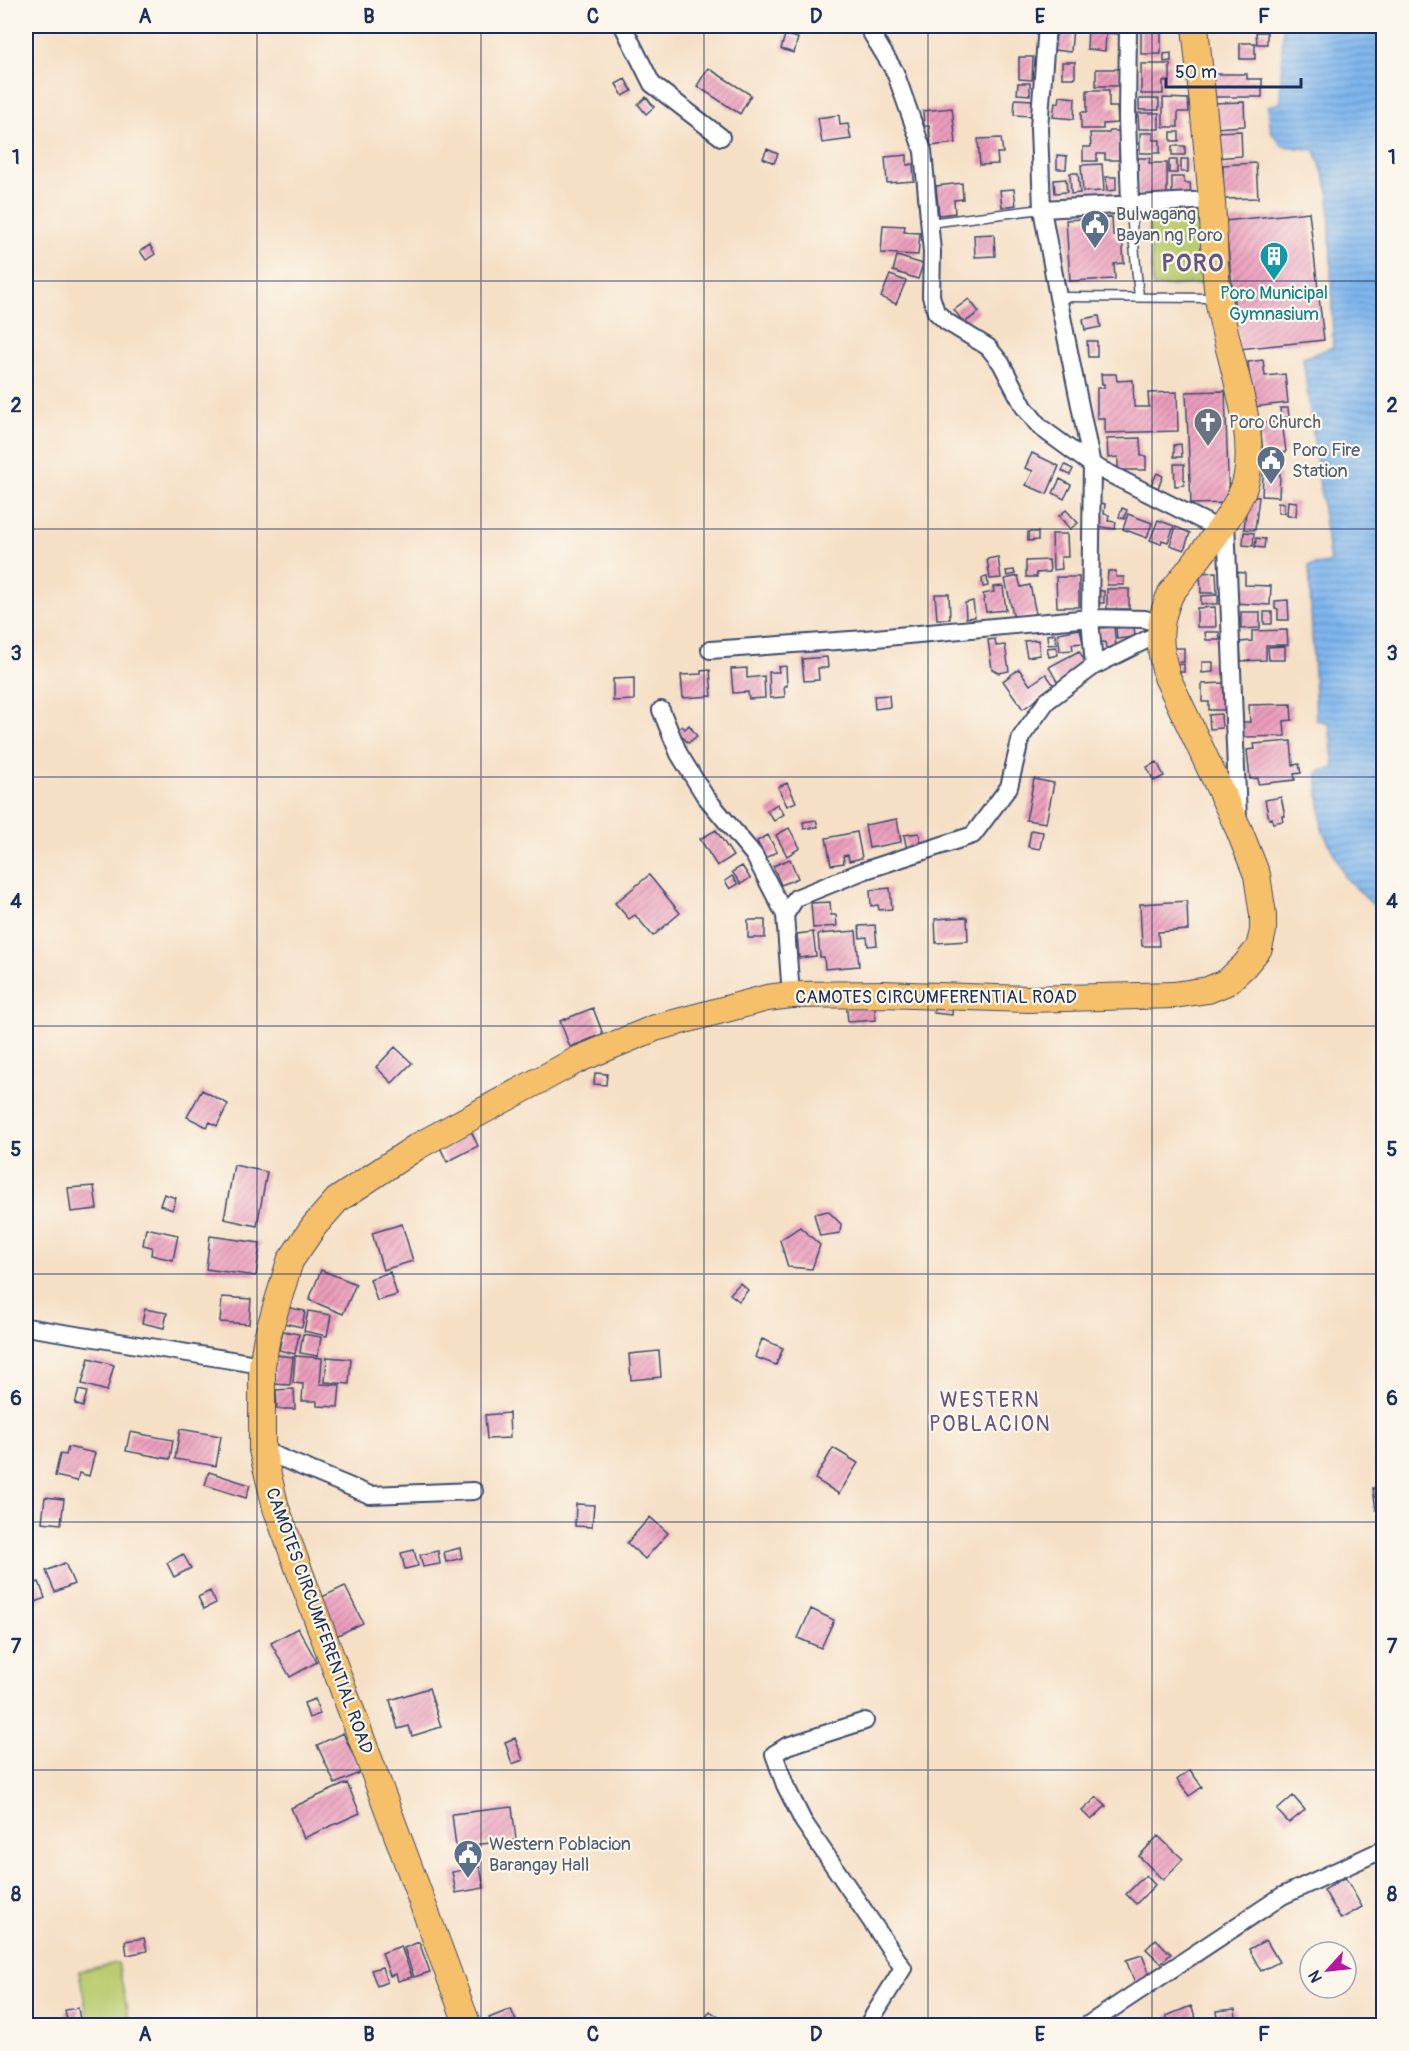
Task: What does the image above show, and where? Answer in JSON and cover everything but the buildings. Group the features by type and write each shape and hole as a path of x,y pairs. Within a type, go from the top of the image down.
{"main road":[{"name":"CAMOTES CIRCUMFERENTIAL ROAD","path":"468,2025 276,1508 262,1450 262,1365 270,1328 290,1261 314,1226 337,1200 418,1146 577,1060 655,1028 767,998 791,995 882,993 1028,999 1174,995 1208,990 1227,982 1259,948 1263,931 1257,875 1239,830 1167,677 1160,653 1160,629 1164,609 1171,593 1222,524 1245,484 1248,444 1218,298 1212,201 1196,26"}],"street":[{"path":"623,26 652,84 721,137"},
{"path":"867,26 895,72 923,151 932,252 931,296 936,312 947,322 988,347 1001,363 1024,406 1040,427 1092,465 1222,524 1239,830"},
{"path":"1047,26 1039,128 1042,209 1092,465 1090,618 1094,666"},
{"path":"1128,26 1127,118 1130,203"},
{"path":"1042,209 1130,203 1212,201"},
{"path":"710,650 865,639 1090,618 1145,619 1160,629 1094,666 1047,700 1021,737 1009,788 974,835 863,871 796,898 784,915"},
{"path":"661,710 679,754 705,796 754,855 784,915 791,995"},
{"path":"26,1327 262,1365"},
{"path":"262,1450 370,1495 474,1491"},
{"path":"865,1721 787,1746 774,1754 784,1785 803,1821 903,1968 867,2025"},
{"path":"1086,2025 1282,1896 1383,1849"}],"lane":[{"path":"1130,203 1138,297"},
{"path":"929,224 1042,209"},
{"path":"1058,297 1218,298"}],"green space":[{"path":"1203,210 1207,283 1153,287 1148,213"},
{"path":"118,1963 130,2025 89,2025 79,1971"}],"water":[{"path":"1283,26 1383,26 1383,915 1346,878 1322,829 1317,772 1334,768 1329,723 1316,720 1309,566 1330,563 1303,358 1333,347 1329,191 1315,150 1283,146 1271,132 1268,106 1280,103"}],"place":[{"name":"Bulwagang Bayan ng Poro","path":"1095,250"},
{"name":"Poro Municipal Gymnasium","path":"1274,282"},
{"name":"Poro Church","path":"1208,448"},
{"name":"Poro Fire Station","path":"1271,486"},
{"name":"Western Poblacion Barangay Hall","path":"468,1880"}],"district":[{"name":"PORO","path":"1193,263"},
{"name":"WESTERN POBLACION","path":"990,1412"}]}
